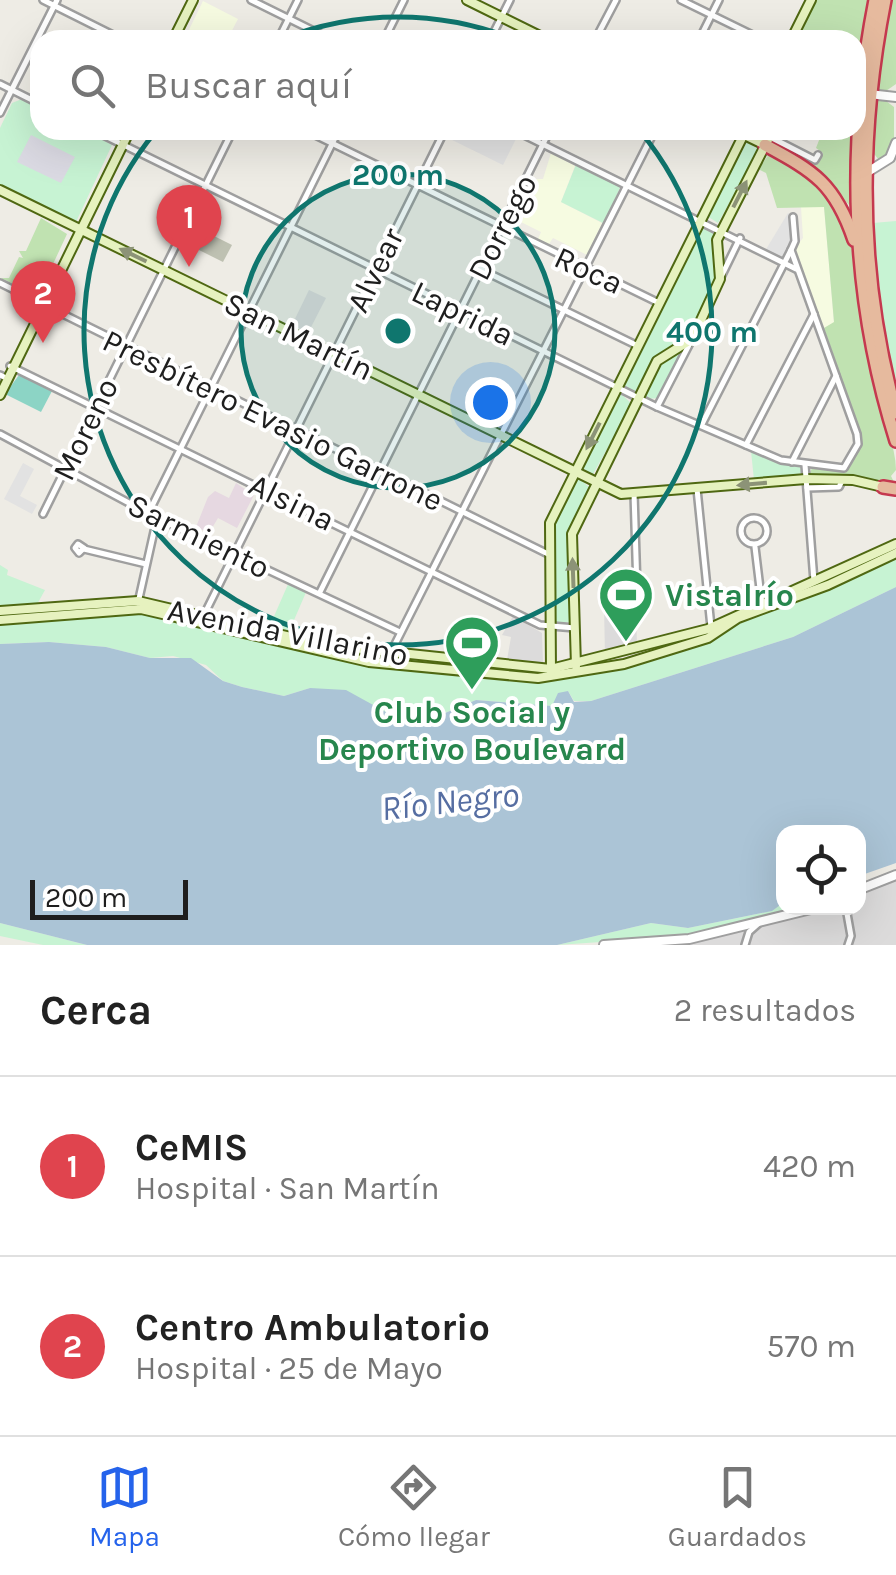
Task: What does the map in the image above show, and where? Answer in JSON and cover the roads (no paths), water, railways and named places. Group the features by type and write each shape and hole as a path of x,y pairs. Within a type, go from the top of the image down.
{"highway":[{"path":"866,66 875,0"},
{"path":"886,0 869,94 865,174 876,318 896,414"},
{"path":"772,140 830,188 842,208 861,265"},
{"path":"856,140 867,319 896,441"}],"main road":[{"path":"178,30 193,0"},
{"path":"466,0 528,30"},
{"path":"796,30 811,0"},
{"path":"0,395 125,140"},
{"path":"551,673 550,523 741,140"},
{"path":"576,667 572,534 657,361 692,339 720,279 717,240 768,140"},
{"name":"San Martín","path":"0,190 575,472 622,494 634,494"},
{"path":"1,379 12,366"},
{"path":"634,494 843,479 890,488"},
{"path":"816,585 896,544"},
{"path":"816,585 896,553"},
{"name":"Avenida Villarino","path":"0,611 137,605 388,658 551,673 624,664 816,585"},
{"name":"Avenida Villarino","path":"0,620 137,605"}],"street":[{"path":"44,0 106,30"},
{"path":"252,0 312,30"},
{"path":"283,30 298,0"},
{"path":"389,30 404,0"},
{"path":"495,30 510,0"},
{"path":"601,30 616,0"},
{"path":"680,0 743,30"},
{"path":"704,30 719,0"},
{"path":"42,30 56,3"},
{"path":"0,112 30,52"},
{"path":"0,84 30,99"},
{"path":"869,94 896,97"},
{"name":"Laprida","path":"112,140 638,398 792,462 844,468 858,440 836,376"},
{"name":"Moreno","path":"44,514 228,140"},
{"name":"Roca","path":"324,140 659,303"},
{"path":"148,513 334,140"},
{"name":"Alvear","path":"201,621 440,140"},
{"path":"535,140 702,218 798,270"},
{"name":"Dorrego","path":"320,592 545,140"},
{"path":"388,658 650,140"},
{"path":"773,140 816,160 818,155"},
{"path":"865,174 890,158 896,143"},
{"path":"702,424 795,241 794,217"},
{"path":"720,279 740,238"},
{"path":"791,250 836,376 792,462"},
{"path":"480,269 638,346"},
{"name":"Presbítero Evasio Garrone","path":"0,284 548,554"},
{"path":"746,445 814,314"},
{"path":"658,407 692,339"},
{"name":"Alsina","path":"12,366 550,629 575,628"},
{"name":"Sarmiento","path":"0,434 157,518 401,632"},
{"path":"805,465 816,585"},
{"path":"697,488 714,630"},
{"path":"634,494 638,590"},
{"path":"759,516 766,535 755,546 744,539 743,526 748,517 759,516"},
{"path":"137,605 157,518"},
{"path":"755,546 762,606"},
{"path":"84,549 146,564"},
{"path":"866,887 896,874"},
{"path":"604,945 689,939 790,915"},
{"path":"848,915 851,930 848,945"},
{"path":"745,945 748,932 758,924"}],"water":[{"name":"Río Negro","path":"896,587 896,863 866,874 866,825 776,825 776,908 772,911 688,928 651,923 557,945 87,945 0,923 0,644 49,642 106,647 150,658 191,658 223,681 242,687 284,696 310,688 346,690 395,717 438,716 476,700 552,706 558,693 568,691 574,702 591,701 793,637"}],"waterway":[{"path":"760,926 778,921"},
{"path":"716,936 750,928"}],"place":[{"name":"CeMIS","path":"189,267"},
{"name":"Centro Ambulatorio","path":"43,343"},
{"name":"Vistalrío","path":"626,644"},
{"name":"Club Social y Deportivo Boulevard","path":"472,692"}]}
